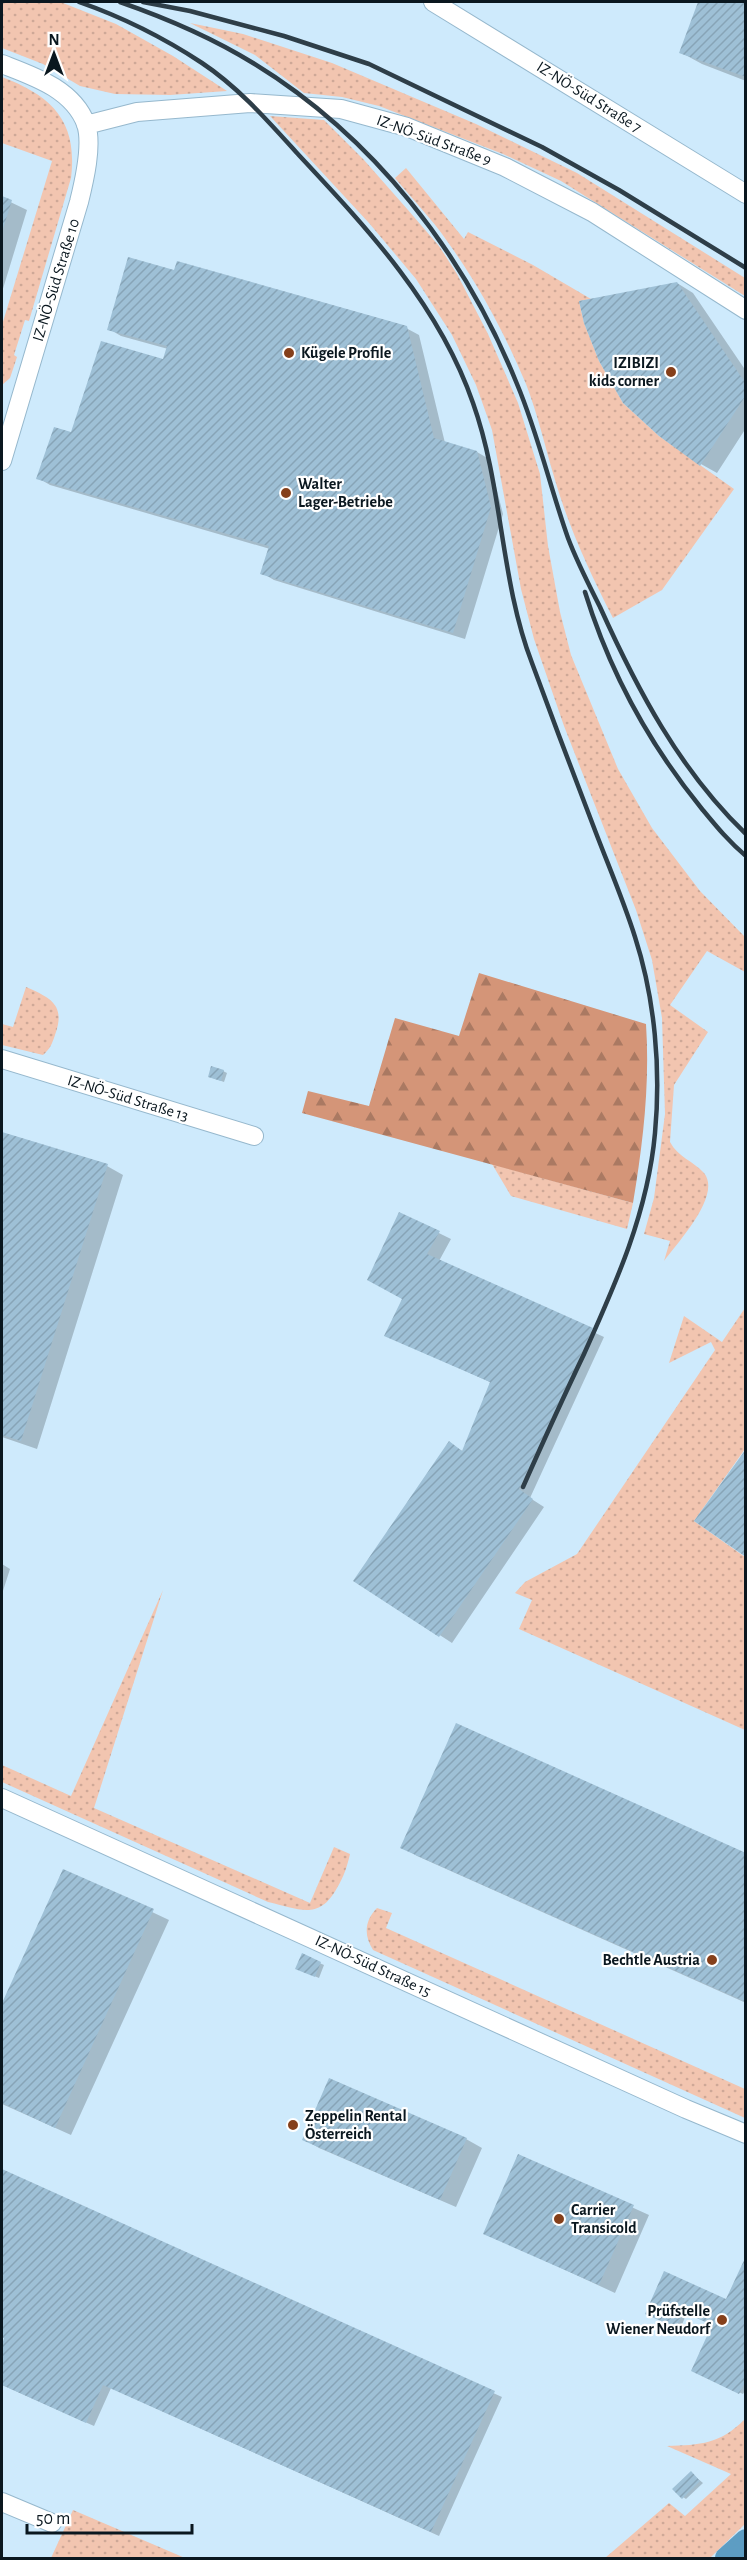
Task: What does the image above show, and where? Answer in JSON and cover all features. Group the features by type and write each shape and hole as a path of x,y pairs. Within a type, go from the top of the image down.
{"street":[{"name":"IZ-NÖ-Süd Straße 7","path":"433,2 746,194"},
{"name":"IZ-NÖ-Süd Straße 10","path":"2,64 42,80 70,100 86,125 88,165 2,461"},
{"name":"IZ-NÖ-Süd Straße 9","path":"86,125 136,112 250,103 341,109 407,127 505,167 592,212 746,310"},
{"name":"IZ-NÖ-Süd Straße 13","path":"2,1059 254,1136"},
{"name":"IZ-NÖ-Süd Straße 15","path":"2,1798 746,2134"},
{"path":"2,2502 52,2523"}],"shaded area":[{"path":"2,2 63,3 116,24 173,56 227,91 170,95 115,94 80,86 43,64 2,48"},
{"path":"190,23 243,34 332,63 476,124 577,173 745,278 745,296 561,181 503,154 379,106 342,97 304,93 255,55"},
{"path":"2,77 35,93 58,113 70,141 72,158 71,178 29,321 25,320 14,355 17,357 10,378 2,385 2,325 52,161 2,143"},
{"path":"270,116 324,120 364,160 408,210 439,246 457,274 488,334 518,403 540,474 548,546 560,612 571,655 618,769 652,828 700,891 745,937 745,972 707,951 670,1005 708,1032 674,1085 670,1142 677,1151 704,1173 708,1182 703,1206 688,1231 664,1261 670,1241 644,1234 654,1198 665,1114 662,1018 652,960 636,910 564,726 534,639 521,589 492,430 476,385 452,335 416,279 369,223"},
{"path":"406,168 464,239 468,232 533,265 591,299 579,301 584,323 599,361 623,403 659,436 734,489 662,590 613,618 573,533 534,407 518,365 491,310 459,258 435,225 395,178"},
{"path":"26,987 49,999 59,1016 55,1035 43,1055 2,1045 2,1024 13,1027"},
{"path":"492,1164 633,1203 627,1229 511,1196"},
{"path":"745,1308 745,1449 694,1521 745,1557 745,1730 519,1629 532,1600 515,1593 525,1582 577,1554 715,1350 711,1342 669,1363 684,1316 722,1342"},
{"path":"163,1590 94,1808 310,1903 334,1847 350,1854 339,1884 330,1898 315,1909 299,1909 268,1902 2,1782 2,1765 71,1796"},
{"path":"377,1908 392,1913 386,1928 745,2089 745,2118 373,1950 367,1929 370,1918"},
{"path":"745,2419 745,2524 710,2558 605,2558 669,2503 685,2516 731,2474 667,2446 709,2442 727,2434"},
{"path":"73,2510 185,2558 51,2558"}],"green space":[{"path":"479,973 646,1024 645,1114 633,1203 302,1113 308,1091 369,1106 395,1018 459,1036"}],"building":[{"path":"698,2 746,2 746,77 679,53"},
{"path":"2,196 12,200 2,232"},
{"name":"Walter Lager-Betriebe","path":"128,257 174,270 177,261 407,326 434,438 477,451 491,507 453,633 260,574 269,546 36,479 54,427 71,432 101,341 163,359 167,346 107,330"},
{"name":"IZIBIZI kids corner","path":"677,282 746,384 746,395 700,466 659,436 623,403 599,361 584,323 579,301"},
{"path":"211,1066 224,1070 221,1081 208,1077"},
{"path":"2,1132 108,1164 21,1441 2,1435"},
{"path":"399,1212 440,1231 427,1254 593,1328 519,1489 533,1499 439,1637 353,1581 449,1441 462,1451 490,1382 384,1336 402,1299 367,1280"},
{"path":"746,1449 746,1557 694,1521"},
{"path":"456,1723 746,1853 746,2002 400,1848"},
{"path":"63,1869 154,1909 55,2128 2,2103 2,2003"},
{"path":"302,1953 321,1962 315,1977 295,1969"},
{"path":"329,2078 467,2138 440,2200 302,2140"},
{"name":"Carrier Transicold","path":"518,2154 634,2205 599,2285 483,2234"},
{"path":"2,2169 495,2391 431,2532 103,2385 86,2423 2,2385 4,2338 2,2337"},
{"name":"Prüfstelle Wiener Neudorf","path":"746,2256 746,2380 739,2394 691,2371 712,2325 683,2312 676,2328 645,2314 664,2271 726,2299"},
{"path":"691,2471 700,2481 682,2499 672,2489"}],"waterway":[{"path":"726,2558 746,2540"}],"railway":[{"path":"79,2 127,21 173,45 215,72 240,93 374,238 421,300 441,333 459,367 483,435 514,599 532,663 635,937 652,1009 657,1059 657,1109 651,1162 638,1219 619,1274 523,1487"},
{"path":"120,2 205,36 253,63 297,92 376,162 410,202 471,289 496,336 538,441 572,547 629,668 662,728 681,756 722,810 746,834"},
{"path":"143,2 190,11 284,36 369,64 542,147 619,190 746,268"},
{"path":"585,592 606,651 648,733 702,809 746,856"}],"place":[{"name":"Kügele Profile","path":"289,353"},
{"name":"IZIBIZI kids corner","path":"671,372"},
{"name":"Walter Lager-Betriebe","path":"286,493"},
{"name":"Bechtle Austria","path":"712,1960"},
{"name":"Zeppelin Rental Österreich","path":"293,2125"},
{"name":"Carrier Transicold","path":"559,2219"},
{"name":"Prüfstelle Wiener Neudorf","path":"722,2320"}]}
